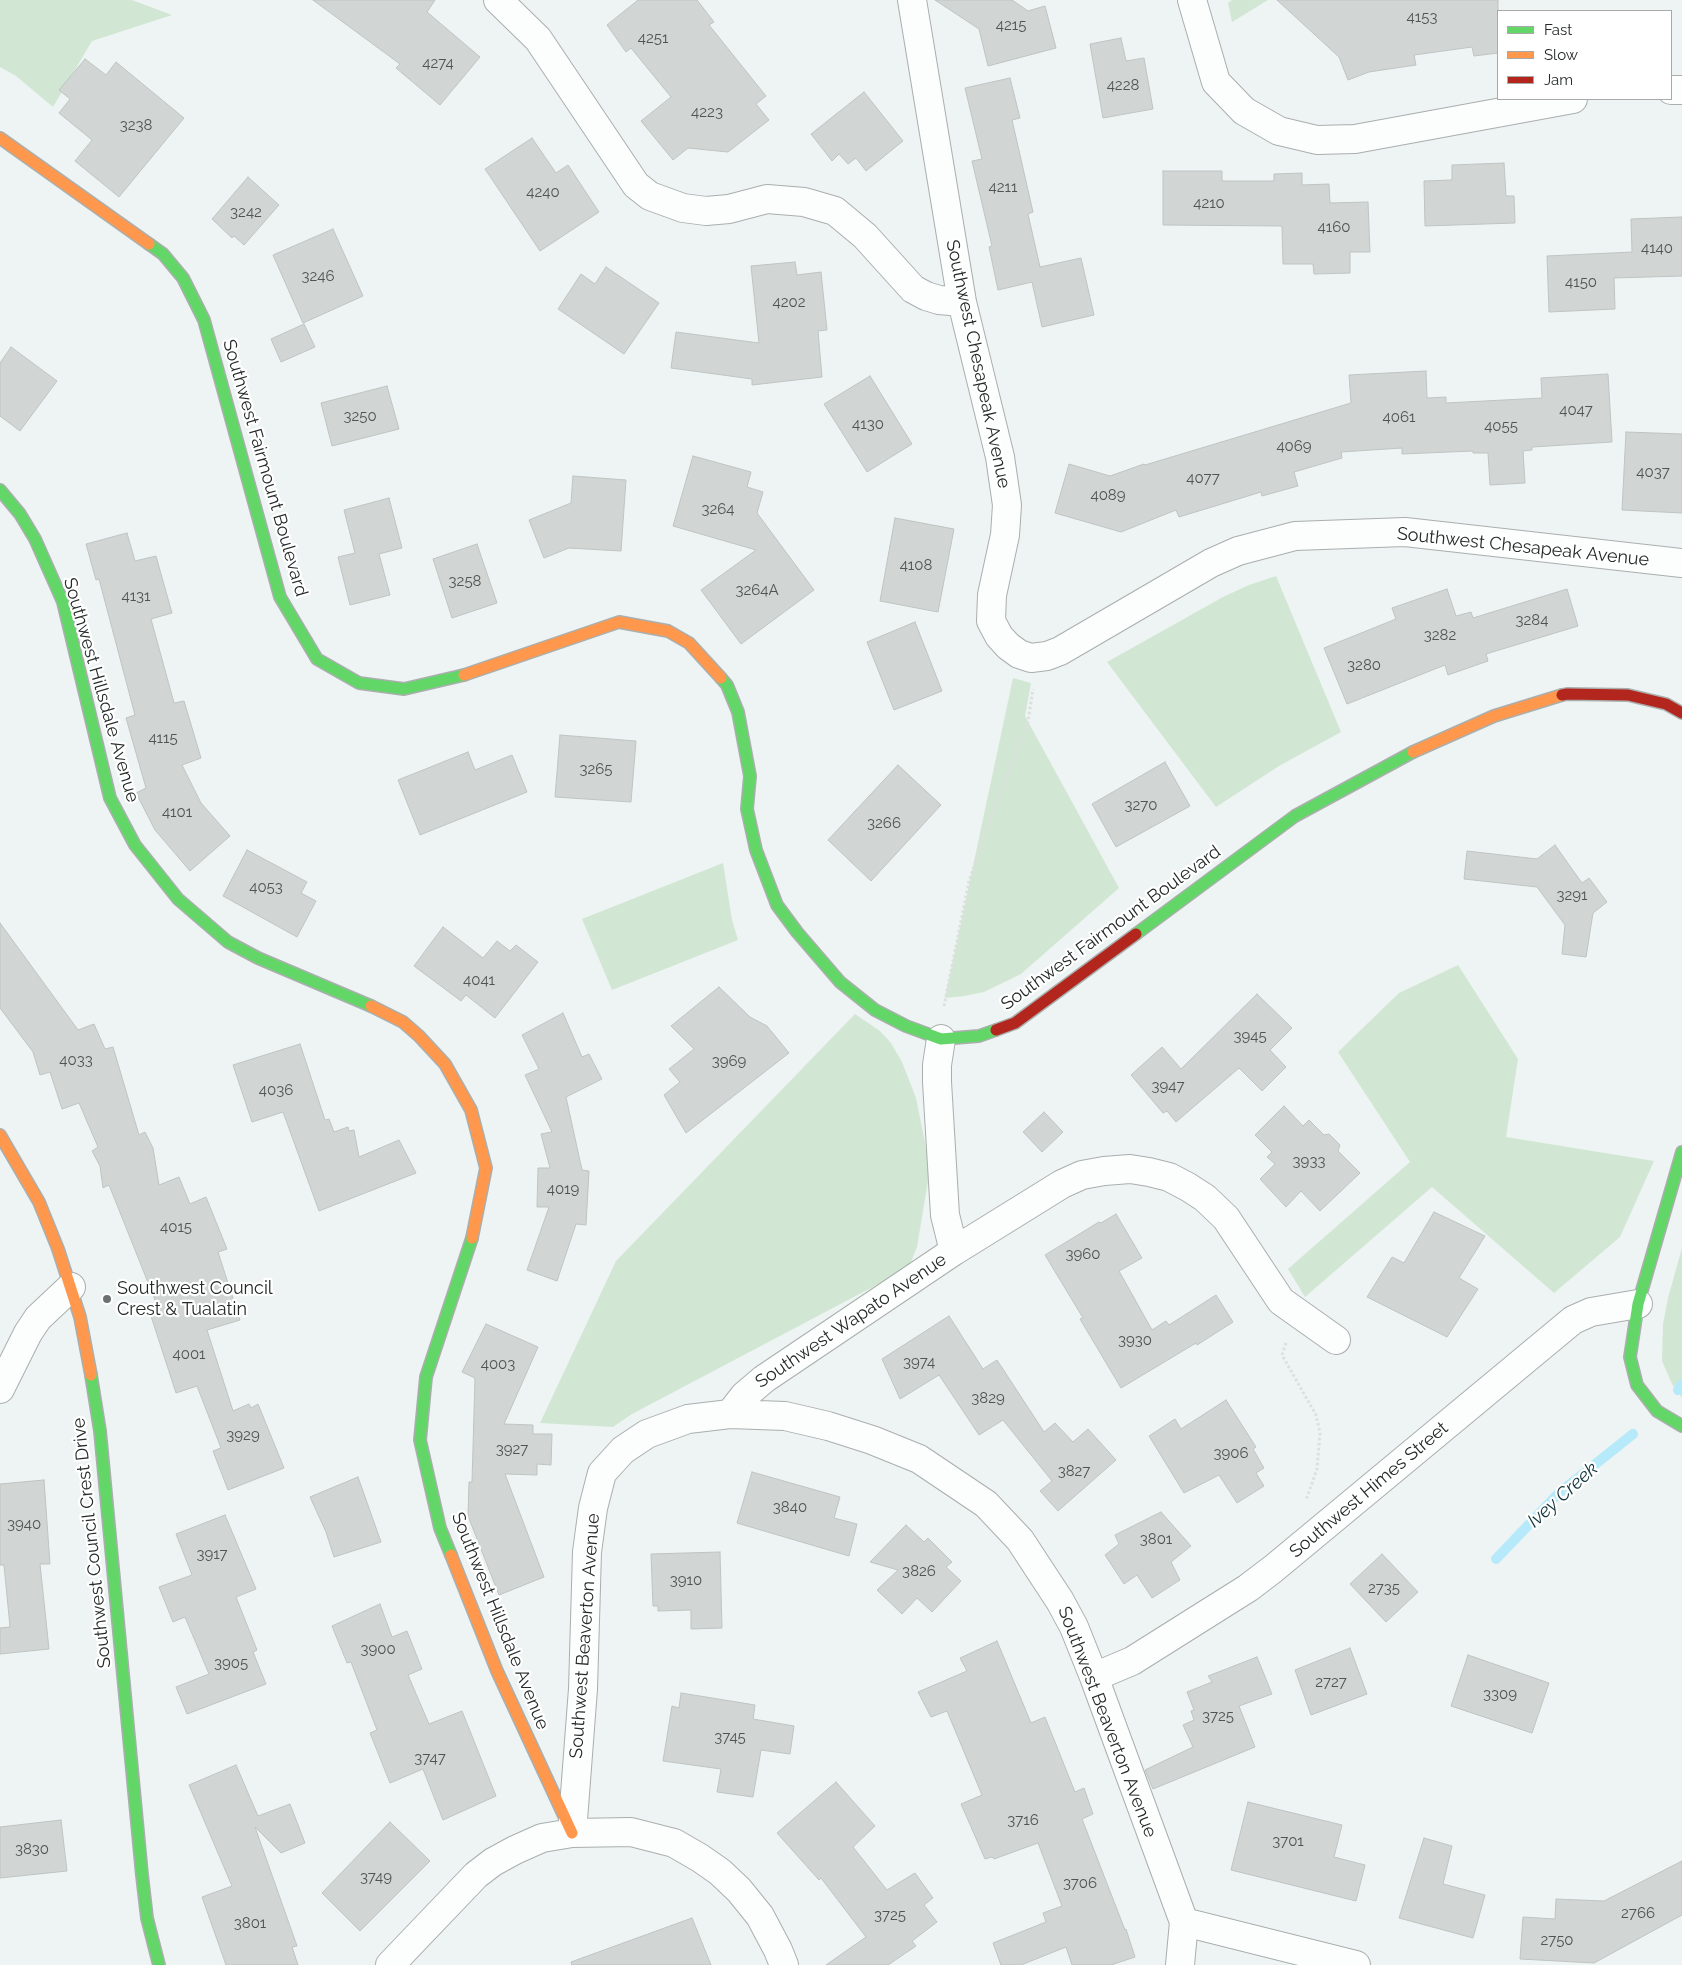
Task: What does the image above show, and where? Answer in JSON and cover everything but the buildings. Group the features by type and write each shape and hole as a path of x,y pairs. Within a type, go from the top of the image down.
{"street":[{"path":"498,0 538,39 636,185 650,196 683,208 706,211 768,199 804,202 835,211 865,236 913,289 939,300 962,302"},
{"name":"Southwest Chesapeak Avenue","path":"912,0 962,302 1000,458 1007,505 1005,535 992,595 991,621 999,636 1008,646 1019,654 1031,658 1047,656 1060,651 1211,563 1238,551 1295,536 1405,532 1682,563"},
{"path":"1192,0 1216,82 1244,111 1279,131 1317,140 1355,139 1568,100"},
{"name":"Southwest Fairmount Boulevard","path":"0,138 163,254 183,278 204,320 280,598 317,659 359,683 404,689 458,677 619,622 668,631 689,643 727,685 738,712 750,776 747,809 756,850 777,905 797,932 840,982 875,1010 906,1026 941,1039 979,1036 1015,1023 1295,816 1414,751 1494,716 1566,694 1628,695 1666,704 1682,713"},
{"name":"Southwest Hillsdale Avenue","path":"0,490 20,514 35,539 63,602 110,798 135,845 154,871 178,899 228,942 258,958 374,1007 403,1022 420,1036 445,1064 471,1110 486,1168 471,1242 426,1377 420,1440 440,1528 497,1671 572,1833"},
{"name":"Southwest Wapato Avenue","path":"941,1039 937,1082 945,1214 954,1251"},
{"name":"Southwest Council Crest Drive","path":"0,1135 39,1202 71,1287 80,1317 95,1388 142,1875 148,1918 159,1965"},
{"path":"1682,1152 1638,1304 1630,1357 1637,1386 1657,1411 1682,1426"},
{"name":"Southwest Wapato Avenue","path":"730,1414 744,1396 764,1379 954,1251 1062,1184 1082,1175 1104,1171 1130,1169 1149,1172 1169,1178 1205,1198 1226,1218 1274,1294 1294,1311 1336,1340"},
{"path":"0,1388 28,1333 38,1318 71,1287"},
{"name":"Southwest Himes Street","path":"1094,1677 1132,1661 1267,1574 1573,1320 1591,1312 1638,1304"},
{"name":"Southwest Beaverton Avenue","path":"572,1833 583,1689 587,1552 592,1508 602,1473 623,1450 647,1434 688,1419 730,1414 785,1416 828,1426 872,1440 919,1459 986,1504 1020,1540 1046,1578 1074,1627 1094,1677 1184,1922 1180,1965"},
{"path":"390,1965 476,1875 493,1862 542,1838 572,1833 631,1832 674,1843 700,1858 733,1884 754,1910 778,1950 784,1965"},
{"path":"1184,1922 1356,1965"}],"path":[{"path":"941,1039 944,1004 969,881 988,825 1028,722 1033,685 1031,658"},
{"path":"1294,1311 1282,1355 1316,1415 1320,1434 1317,1469 1305,1503"}],"green space":[{"path":"0,0 132,0 172,15 92,41 53,107 16,76 0,67"},
{"path":"1232,0 1268,0 1232,22 1228,3"},
{"path":"1276,576 1341,732 1279,766 1216,807 1107,662 1223,597 1249,585"},
{"path":"1013,678 1031,683 1025,716 1119,888 1021,974 984,992 945,998"},
{"path":"723,863 732,920 738,940 612,990 582,919"},
{"path":"1458,965 1518,1059 1506,1137 1654,1161 1620,1237 1554,1293 1432,1187 1305,1297 1288,1269 1410,1162 1338,1052 1399,993"},
{"path":"855,1014 880,1031 891,1043 902,1062 916,1098 927,1152 929,1175 917,1247 911,1262 903,1271 632,1414 613,1427 540,1423 616,1261"},
{"path":"1682,1248 1682,1398 1672,1384 1662,1361 1663,1324"}],"waterway":[{"name":"Ivey Creek","path":"1678,1390 1682,1384"},
{"name":"Ivey Creek","path":"1496,1559 1558,1494 1633,1434"}],"traffic: fast":[{"path":"149,244 163,254 183,278 204,320 280,597 317,659 359,683 404,689 464,675"},
{"path":"0,490 20,514 35,539 63,602 110,798 135,845 178,899 228,942 258,958 371,1006"},
{"path":"721,678 727,685 738,712 750,776 747,809 756,850 777,905 797,932 840,982 875,1010 906,1026 941,1039 979,1036 996,1030"},
{"path":"1136,934 1295,816 1413,752"},
{"path":"1682,1152 1638,1304 1630,1357 1637,1385 1657,1411 1682,1426"},
{"path":"451,1555 440,1528 420,1440 426,1377 472,1238"},
{"path":"91,1375 100,1431 142,1875 147,1918 159,1965"}],"traffic: slow":[{"path":"0,138 149,244"},
{"path":"464,675 619,622 668,631 689,643 721,678"},
{"path":"1413,752 1494,716 1562,695"},
{"path":"371,1006 403,1022 419,1036 445,1064 471,1110 486,1168 472,1238"},
{"path":"0,1135 39,1202 58,1249 80,1317 91,1375"},
{"path":"451,1555 497,1671 572,1833"}],"traffic: jam":[{"path":"1562,695 1628,695 1666,704 1682,713"},
{"path":"996,1030 1015,1023 1136,934"}],"place":[{"name":"Southwest Council Crest & Tualatin","path":"107,1299"}]}
